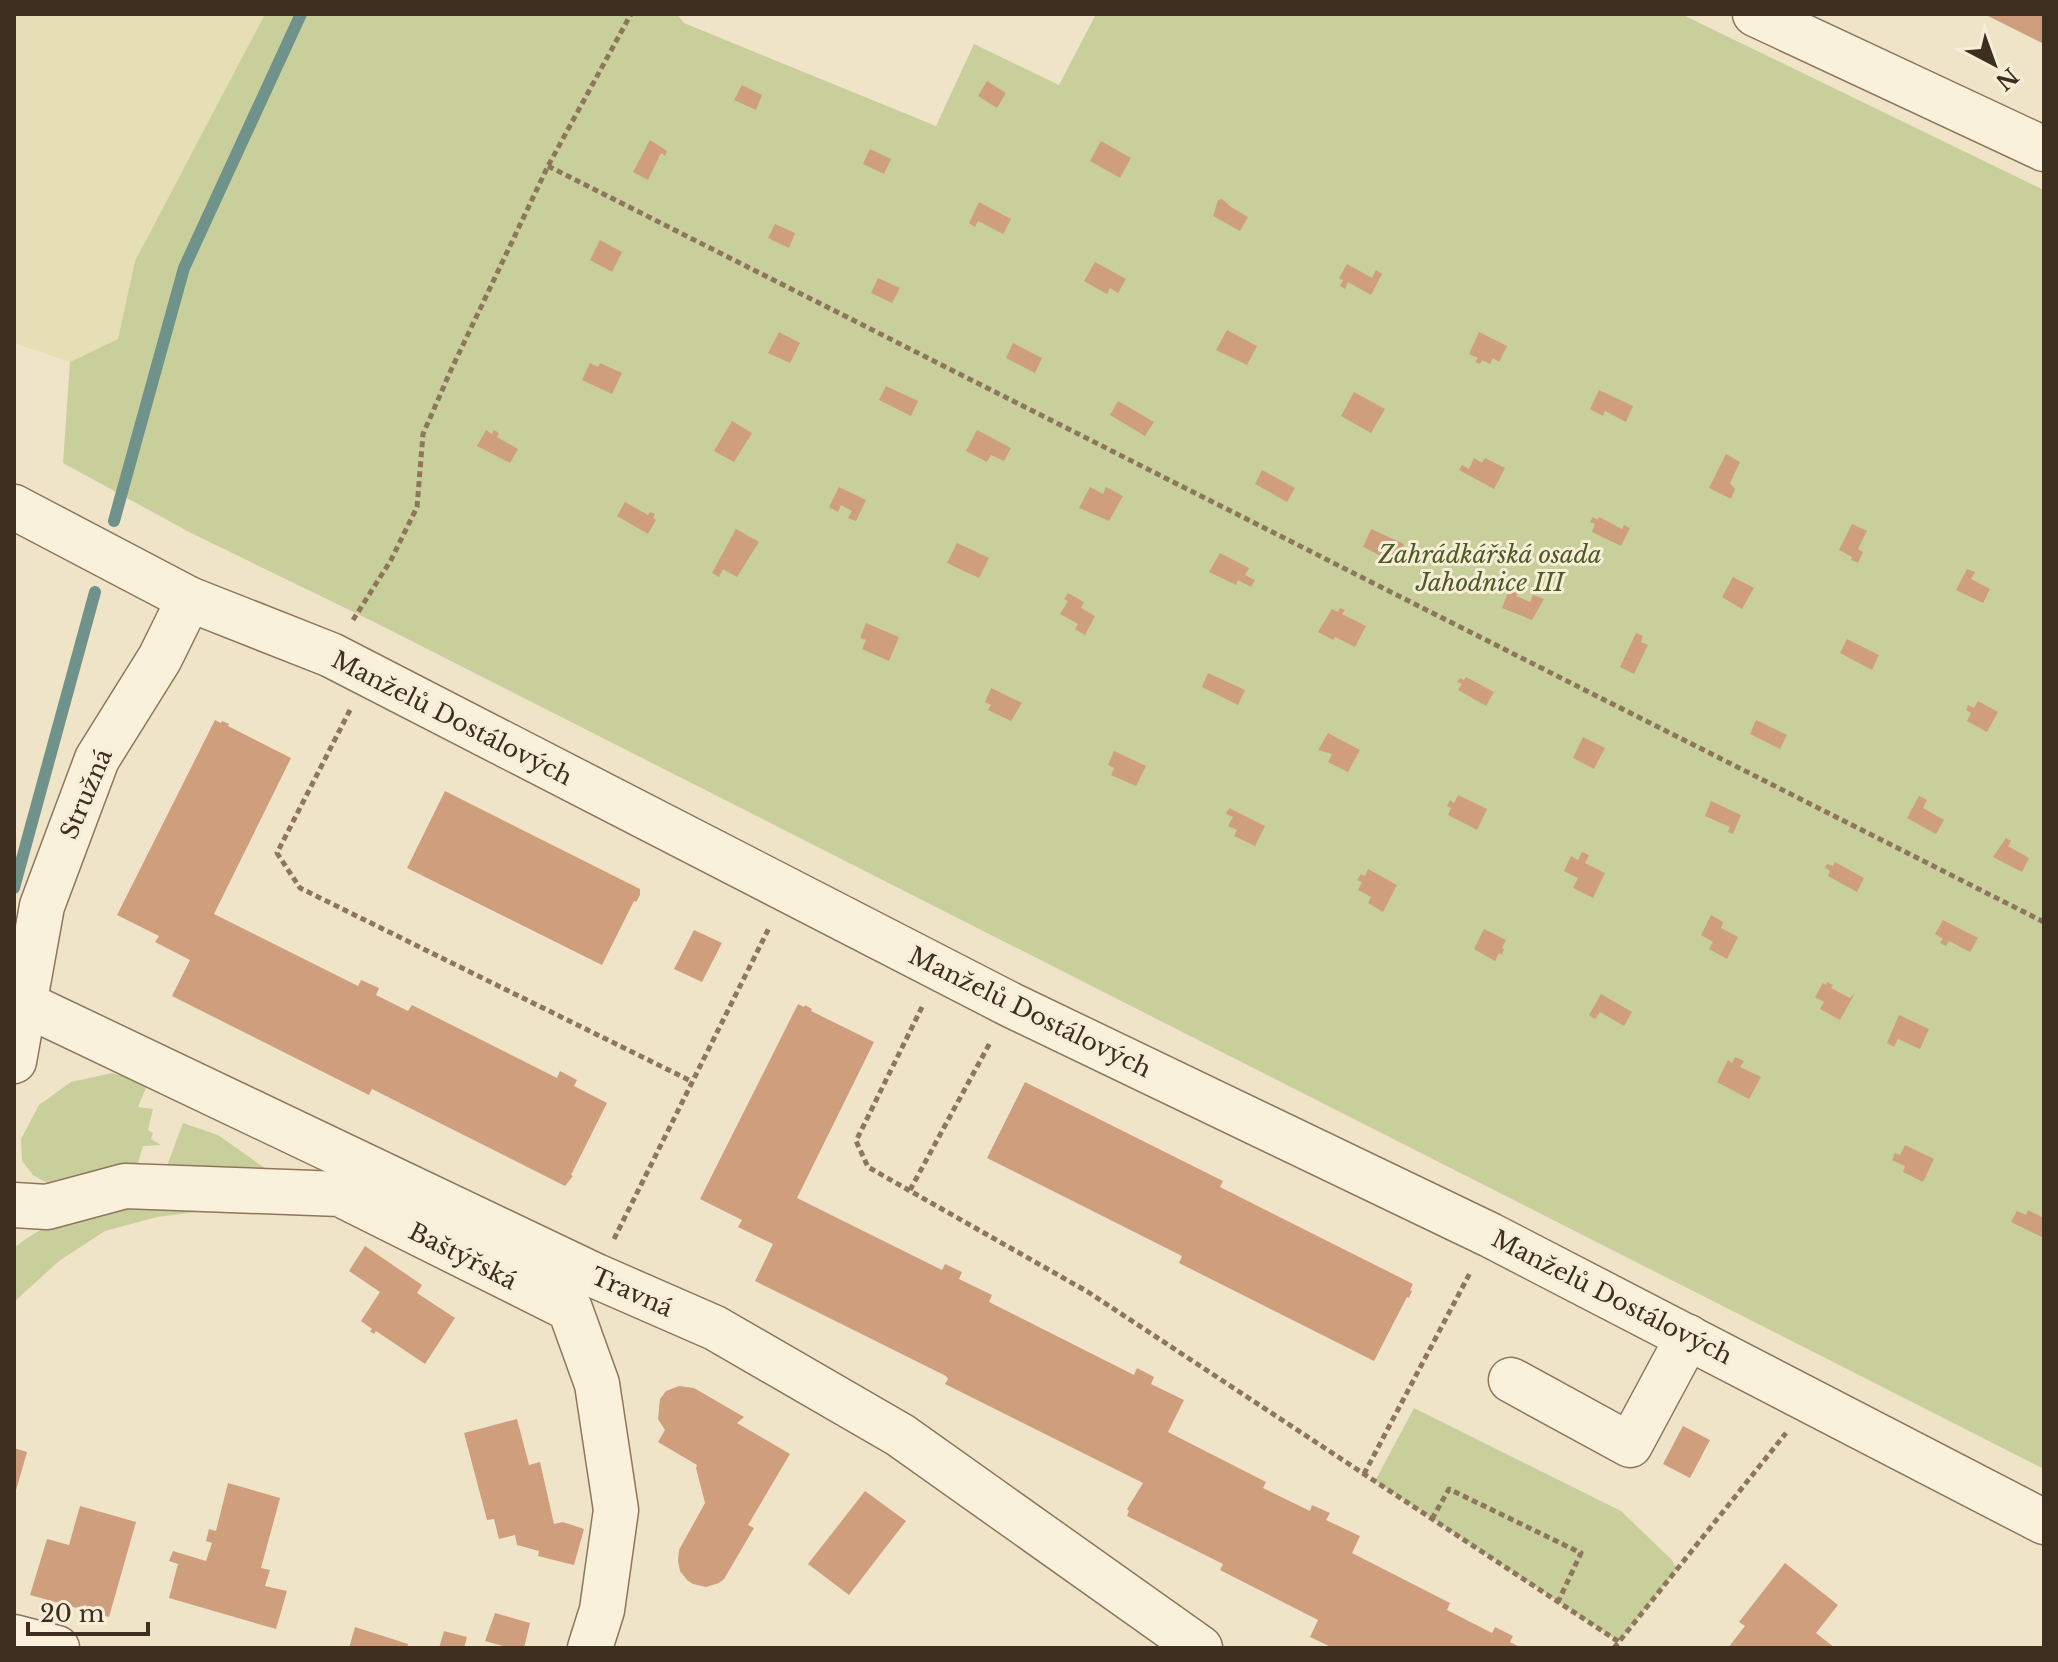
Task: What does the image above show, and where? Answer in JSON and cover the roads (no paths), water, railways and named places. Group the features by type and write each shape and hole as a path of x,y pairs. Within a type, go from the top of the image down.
{"street":[{"path":"1755,14 2044,149"},
{"name":"Manželů Dostálových","path":"14,507 189,599 331,655 1011,1005 1490,1235 2044,1522"},
{"name":"Stružná","path":"14,1061 42,906 97,759 160,658 189,599"},
{"name":"Travná","path":"25,1004 596,1276 715,1328 900,1435 1200,1648"},
{"name":"Baštýřská","path":"14,1205 47,1207 125,1186 340,1194 570,1309 597,1384 616,1510 602,1610 590,1648"},
{"path":"1511,1380 1630,1445 1688,1337"},
{"path":"14,1637 57,1648"}],"waterway":[{"path":"114,521 184,268 301,14"},
{"path":"14,888 95,592"}],"park label":[{"name":"Zahrádkářská osada Jahodnice III","path":"1490,568"}]}
